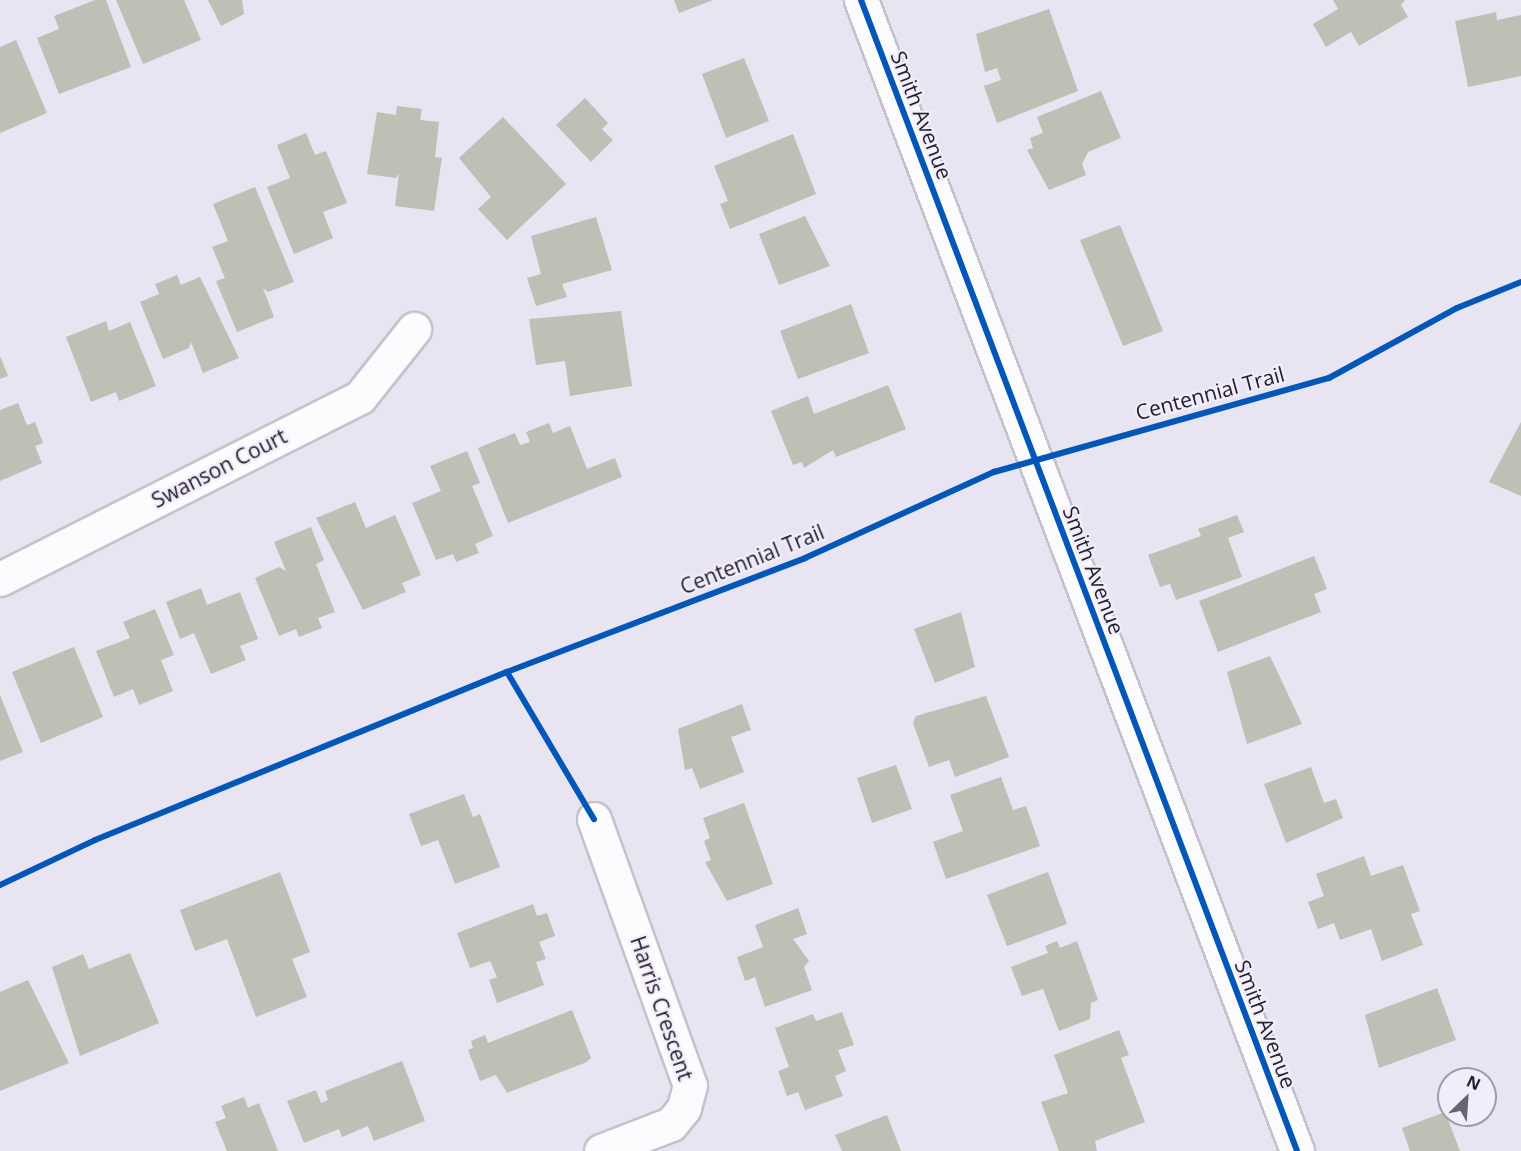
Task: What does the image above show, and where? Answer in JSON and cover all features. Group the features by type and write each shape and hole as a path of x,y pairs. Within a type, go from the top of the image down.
{"street":[{"name":"Smith Avenue","path":"861,0 1297,1151"},
{"name":"Swanson Court","path":"0,579 360,397 414,329"},
{"name":"Harris Crescent","path":"594,819 690,1084 684,1108 671,1124 601,1151"}],"building":[{"path":"95,0 106,0 131,67 59,94 37,38 59,29 54,16"},
{"path":"116,0 184,0 201,40 143,64"},
{"path":"208,0 242,0 244,14 221,26"},
{"path":"674,0 713,0 679,13"},
{"path":"1333,0 1405,0 1401,5 1408,17 1359,46 1351,32 1326,47 1313,24 1338,9"},
{"path":"1049,9 1078,91 997,123 984,86 1001,80 997,68 985,72 976,34"},
{"path":"1496,12 1497,20 1521,15 1521,76 1468,87 1455,21"},
{"path":"16,40 47,113 0,133 0,47"},
{"path":"744,58 769,121 726,138 702,74"},
{"path":"1101,91 1121,138 1088,152 1082,164 1086,175 1049,190 1027,150 1033,148 1030,138 1043,133 1037,117"},
{"path":"585,98 608,123 602,129 613,140 591,162 556,125"},
{"path":"397,106 422,109 420,120 439,122 435,157 442,158 434,211 395,206 399,173 396,178 367,174 377,112 396,115"},
{"path":"503,117 566,184 507,240 478,209 491,197 459,158"},
{"path":"306,133 315,155 326,151 347,203 323,212 333,238 294,254 267,187 290,178 277,145"},
{"path":"793,134 816,194 730,229 720,204 728,201 714,166"},
{"path":"255,187 294,282 268,292 263,288 274,317 237,332 216,281 225,278 212,247 228,241 213,204"},
{"path":"805,216 830,266 779,285 759,234"},
{"path":"596,217 612,270 562,284 567,297 536,306 527,278 541,274 531,236"},
{"path":"1120,225 1163,331 1123,346 1080,240"},
{"path":"177,275 181,285 200,277 239,358 203,373 191,342 189,348 163,359 140,302 159,294 155,284"},
{"path":"851,304 869,353 798,379 780,331"},
{"path":"621,311 632,386 570,396 565,361 536,365 529,319"},
{"path":"106,321 109,331 130,322 156,386 119,401 116,392 91,402 66,337"},
{"path":"0,356 8,376 0,379"},
{"path":"888,385 906,429 836,457 833,450 804,468 802,462 793,465 771,411 808,396 814,414"},
{"path":"18,403 27,425 35,422 43,443 35,446 42,463 0,481 0,410"},
{"path":"1521,422 1521,496 1489,482"},
{"path":"549,423 553,433 570,426 587,469 615,458 622,477 508,523 478,448 515,433 520,445 530,442 526,432"},
{"path":"467,451 480,483 472,486 493,536 475,544 479,553 456,562 453,554 436,560 412,503 441,491 430,466"},
{"path":"355,502 366,528 395,515 421,575 402,583 406,592 363,610 316,518"},
{"path":"1237,515 1244,532 1228,538 1242,577 1176,600 1170,584 1160,587 1148,555 1201,536 1198,529"},
{"path":"311,527 324,560 316,564 335,612 318,618 322,628 299,637 296,629 279,636 255,578 279,567 286,571 274,542"},
{"path":"1314,556 1327,589 1314,594 1321,612 1218,652 1199,601"},
{"path":"201,588 207,605 240,592 258,639 240,646 246,660 211,674 194,633 180,639 166,602"},
{"path":"155,609 174,655 161,660 173,691 139,705 133,689 114,697 96,651 130,638 123,622"},
{"path":"961,612 975,667 935,683 914,629"},
{"path":"74,647 103,717 41,743 12,672"},
{"path":"1270,656 1302,724 1247,744 1227,672"},
{"path":"0,695 23,752 0,761"},
{"path":"986,696 1009,757 955,777 949,760 929,767 913,723 916,716"},
{"path":"742,704 751,730 731,737 744,772 700,789 692,768 685,770 678,729"},
{"path":"896,765 912,809 872,823 857,778"},
{"path":"1311,767 1324,803 1336,799 1343,818 1286,843 1264,784"},
{"path":"1001,777 1013,810 1026,806 1040,846 946,879 933,842 963,831 950,795"},
{"path":"464,794 473,817 480,814 500,867 455,884 438,840 421,846 409,814"},
{"path":"744,803 773,884 727,901 705,862 711,860 704,841 710,838 703,818"},
{"path":"1364,856 1371,876 1403,865 1420,911 1411,914 1423,945 1382,961 1371,929 1340,940 1334,923 1318,929 1308,902 1324,896 1316,874"},
{"path":"280,872 310,952 292,959 307,997 256,1017 227,939 195,951 180,910"},
{"path":"1048,872 1067,924 1007,946 987,895"},
{"path":"533,904 537,916 547,913 555,936 539,942 546,959 536,962 544,985 497,1003 489,980 497,977 490,961 470,968 457,933"},
{"path":"798,908 807,934 793,939 809,961 804,967 812,990 765,1007 755,977 745,981 737,957 763,947 755,925"},
{"path":"1057,941 1060,948 1077,941 1098,1000 1091,1003 1090,1019 1059,1031 1043,989 1022,996 1011,967 1048,953 1045,946"},
{"path":"130,953 159,1023 80,1056 52,967 83,954 89,969"},
{"path":"28,980 69,1063 0,1091 0,992"},
{"path":"1437,988 1456,1040 1379,1068 1365,1015"},
{"path":"572,1010 591,1058 587,1062 507,1093 496,1075 480,1081 468,1050 473,1048 471,1041 485,1035 488,1043"},
{"path":"842,1012 854,1045 838,1050 846,1071 835,1076 843,1096 805,1110 798,1092 787,1096 778,1071 789,1067 775,1028 813,1014 816,1021"},
{"path":"1119,1030 1129,1055 1121,1058 1145,1122 1095,1141 1097,1151 1059,1151 1041,1102 1068,1093 1054,1055"},
{"path":"402,1061 425,1121 374,1141 368,1126 342,1137 339,1129 304,1143 287,1101 316,1090 321,1103 328,1100 325,1091"},
{"path":"244,1097 248,1108 259,1103 278,1151 227,1151 215,1122 226,1118 221,1106"},
{"path":"887,1115 901,1151 842,1151 835,1135"},
{"path":"1437,1115 1437,1127 1451,1127 1460,1151 1410,1151 1402,1128"}],"cycle path":[{"path":"861,0 1297,1151"},
{"name":"Centennial Trail","path":"0,885 95,840 507,672 805,558 994,472 1329,378 1457,308 1521,282"},
{"path":"507,672 594,819"}]}
